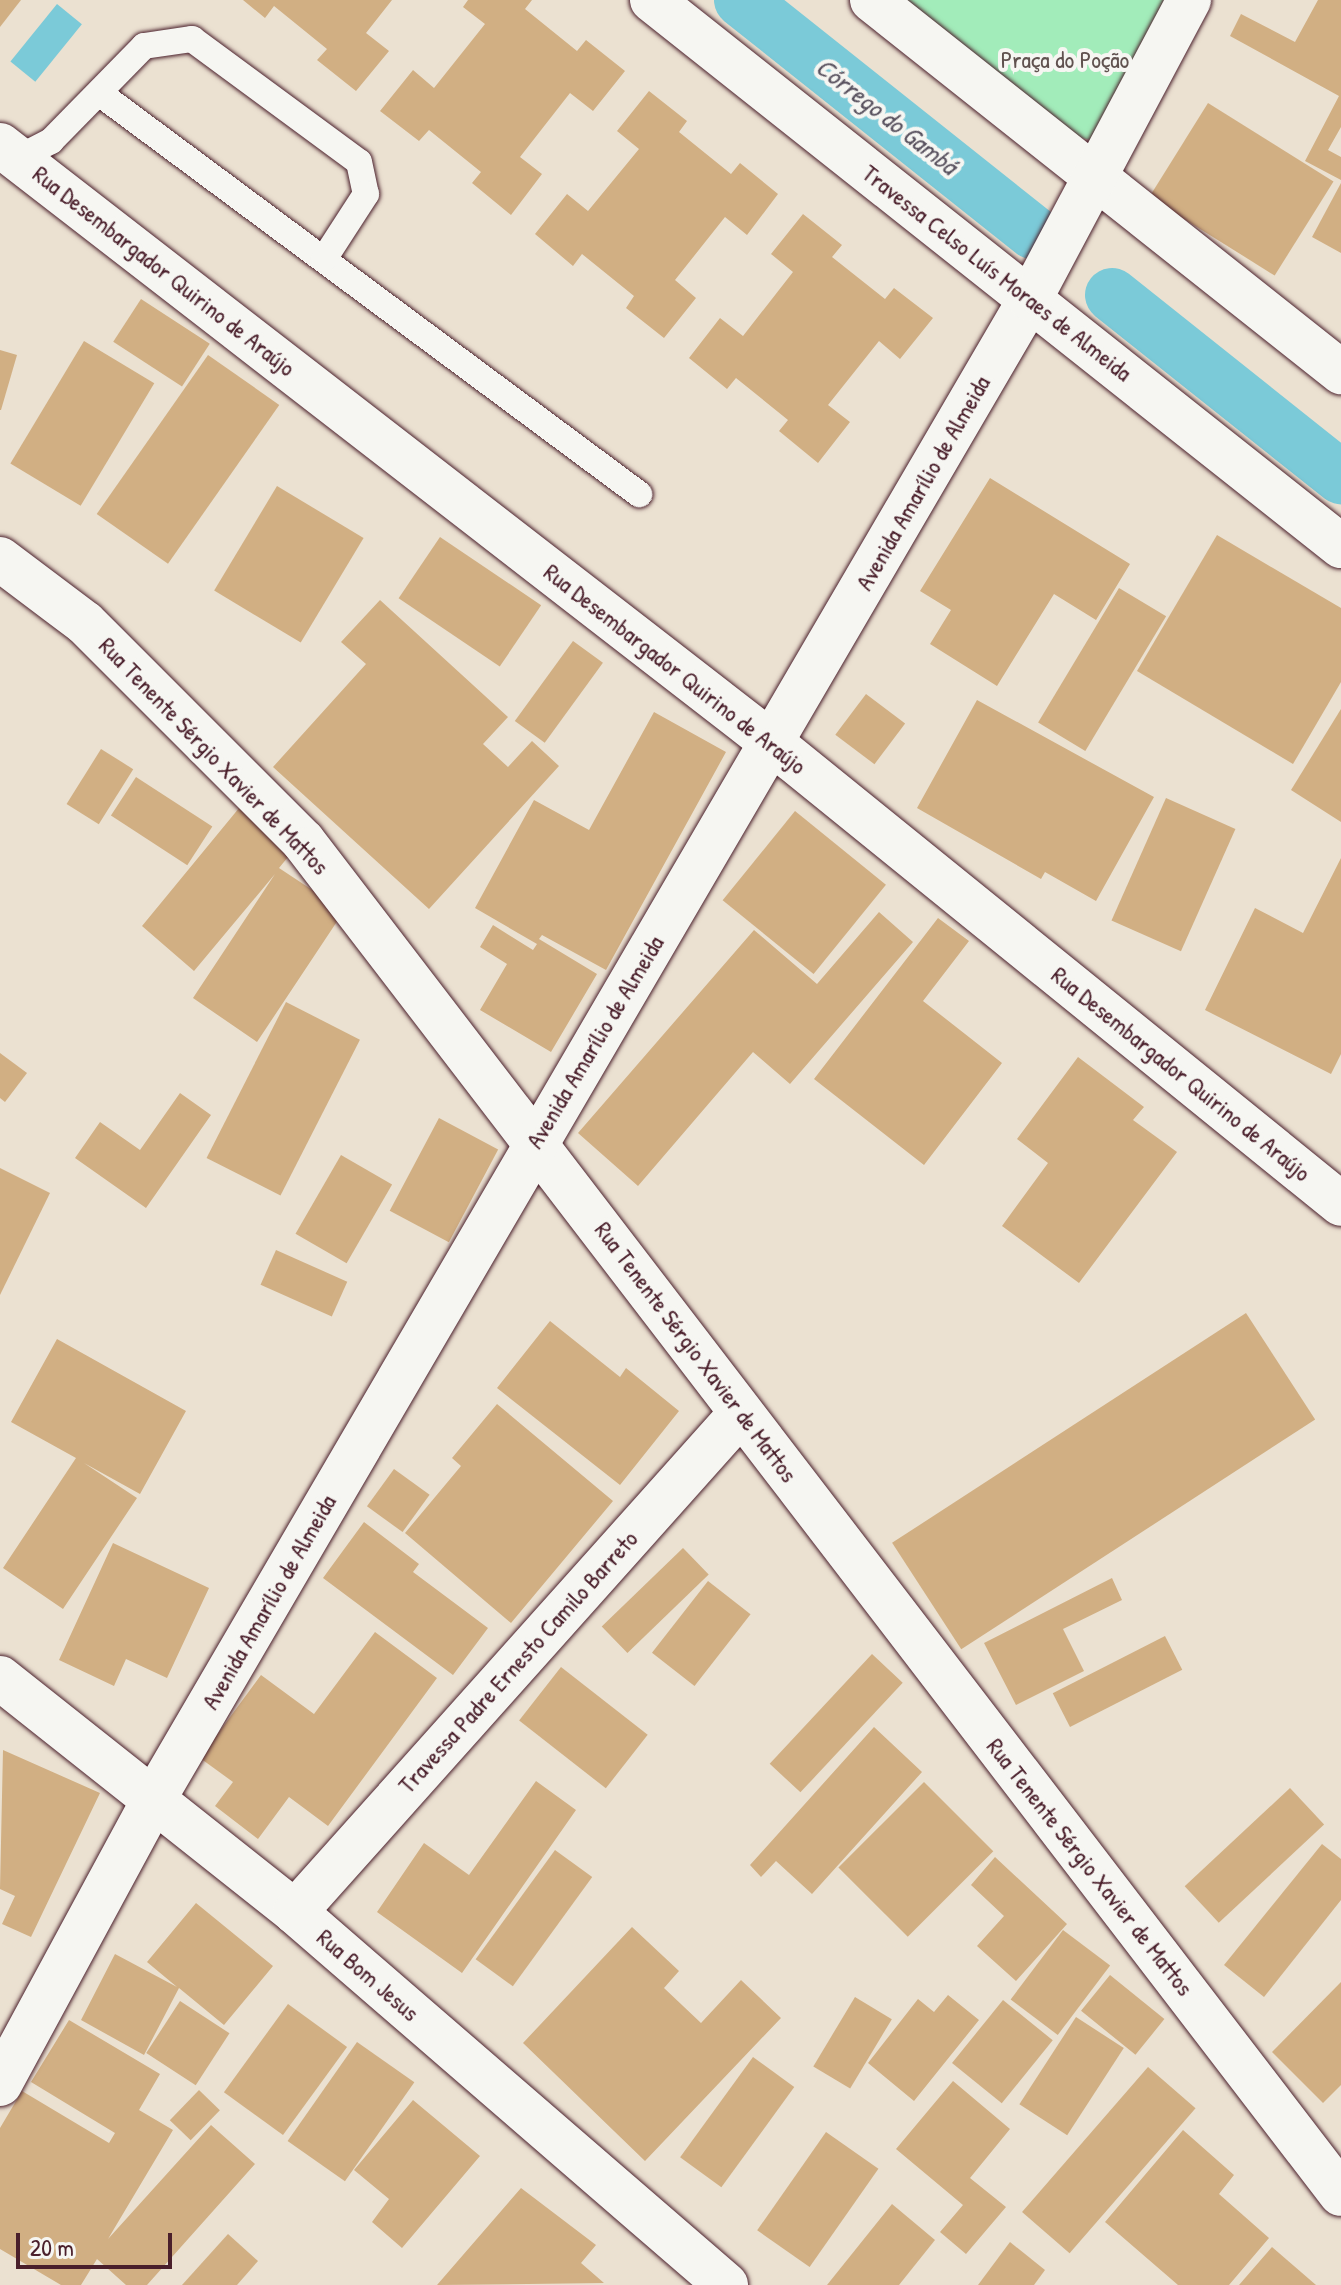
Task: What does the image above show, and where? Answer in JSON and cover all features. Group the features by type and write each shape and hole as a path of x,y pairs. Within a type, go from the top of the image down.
{"street":[{"name":"Travessa Celso Luís Moraes de Almeida","path":"652,0 1341,546"},
{"path":"872,0 1098,175 1341,372"},
{"name":"Avenida Amarílio de Almeida","path":"0,2084 155,1797 536,1139 772,743 1030,299 1189,0"},
{"name":"Rua Desembargador Quirino de Araújo","path":"9,152 772,743 1341,1204"},
{"name":"Rua Tenente Sérgio Xavier de Mattos","path":"0,559 85,623 303,841 536,1139 741,1413 1341,2194"},
{"name":"Travessa Padre Ernesto Camilo Barreto","path":"295,1912 741,1413"},
{"name":"Rua Bom Jesus","path":"0,1678 155,1797 295,1912 726,2285"}],"lane":[{"path":"9,152 51,141 144,46 171,37 202,44 359,162 366,194 324,259"},
{"path":"99,93 639,494"}],"green space":[{"name":"Praça do Poção","path":"887,0 1170,0 1091,140 1058,133"}],"water":[{"path":"57,4 82,24 35,82 10,62"}],"building":[{"path":"0,0 21,0 0,27"},
{"path":"243,0 392,0 366,33 389,51 356,91 317,60 327,49 274,6 265,18"},
{"path":"468,0 532,0 525,9 577,51 586,40 625,71 593,111 570,93 520,157 542,174 511,215 472,183 481,172 429,130 419,141 380,111 413,70 434,88 485,24 463,7"},
{"path":"1318,0 1341,0 1341,127 1328,150 1341,157 1341,180 1305,161 1339,96 1230,36 1241,14 1295,42"},
{"path":"649,91 687,121 679,132 731,174 740,163 778,194 747,235 725,217 675,280 696,298 664,338 626,308 634,296 582,254 573,266 535,234 567,194 588,211 639,149 617,131"},
{"path":"1208,103 1334,181 1275,276 1149,197"},
{"path":"1341,183 1341,253 1312,237"},
{"path":"803,214 842,245 832,257 885,299 894,288 933,318 900,359 879,341 828,405 850,422 818,463 779,431 788,420 736,378 727,389 689,358 720,318 743,336 793,272 771,254"},
{"path":"141,299 210,344 182,386 113,342"},
{"path":"84,341 154,383 81,506 10,464"},
{"path":"0,350 17,355 1,410 0,410"},
{"path":"208,355 279,405 168,564 97,514"},
{"path":"990,478 1130,564 1096,620 1054,594 997,686 930,644 951,610 920,591"},
{"path":"277,486 364,538 301,643 214,591"},
{"path":"1217,535 1341,608 1341,682 1293,764 1137,671"},
{"path":"440,537 541,605 500,667 399,598"},
{"path":"1119,588 1166,616 1085,751 1038,723"},
{"path":"380,600 508,717 483,744 508,767 532,741 559,766 429,909 273,767 366,664 341,642"},
{"path":"573,641 603,663 545,743 515,721"},
{"path":"866,694 905,723 874,764 835,735"},
{"path":"977,700 1154,797 1096,901 1045,872 1041,879 917,808"},
{"path":"1341,709 1341,822 1291,790"},
{"path":"654,712 726,752 606,970 542,935 539,939 597,974 551,1052 480,1010 507,964 480,947 493,925 533,950 537,944 475,908 534,800 589,830"},
{"path":"101,749 133,769 99,824 67,804"},
{"path":"136,777 212,827 187,865 111,816"},
{"path":"1166,798 1235,829 1181,951 1111,920"},
{"path":"244,802 297,846 279,868 344,911 257,1042 193,998 275,874 194,971 142,926"},
{"path":"795,811 886,885 814,974 723,900"},
{"path":"1341,858 1341,1054 1331,1074 1205,1010 1255,908 1303,933"},
{"path":"879,912 913,942 790,1084 753,1052 638,1186 578,1133 754,930 817,984"},
{"path":"938,918 969,941 923,1001 1002,1063 924,1165 814,1079"},
{"path":"286,1002 360,1040 281,1196 207,1158"},
{"path":"0,1053 27,1073 5,1102 0,1098"},
{"path":"1078,1057 1144,1107 1133,1120 1177,1152 1079,1283 1002,1226 1048,1163 1017,1139"},
{"path":"180,1093 211,1115 146,1208 75,1158 100,1122 140,1150"},
{"path":"439,1118 498,1149 449,1242 390,1211"},
{"path":"341,1155 392,1184 347,1263 296,1234"},
{"path":"0,1168 50,1193 0,1295"},
{"path":"276,1250 347,1282 332,1316 261,1285"},
{"path":"1246,1313 1315,1420 961,1649 892,1543"},
{"path":"550,1321 620,1377 626,1368 679,1411 620,1485 497,1388"},
{"path":"57,1339 186,1411 140,1494 84,1463 137,1498 63,1609 3,1568 76,1458 11,1422"},
{"path":"497,1404 613,1501 511,1623 405,1533 461,1466 452,1458"},
{"path":"394,1469 430,1495 403,1532 367,1506"},
{"path":"364,1522 419,1564 413,1572 488,1628 453,1675 323,1578"},
{"path":"113,1543 209,1588 167,1678 126,1659 114,1686 59,1660"},
{"path":"683,1548 709,1575 627,1653 602,1626"},
{"path":"1112,1578 1122,1600 1063,1629 1084,1671 1016,1705 984,1643"},
{"path":"708,1581 751,1614 695,1686 652,1653"},
{"path":"375,1632 437,1678 328,1826 289,1797 258,1839 215,1806 233,1782 200,1758 261,1675 314,1714"},
{"path":"1165,1636 1182,1670 1070,1727 1053,1693"},
{"path":"872,1654 903,1683 800,1792 770,1764"},
{"path":"561,1667 648,1735 606,1788 519,1721"},
{"path":"874,1727 922,1772 812,1894 776,1861 761,1877 750,1865"},
{"path":"3,1750 100,1793 31,1937 2,1924 15,1896 0,1889"},
{"path":"536,1781 576,1810 462,1973 377,1912 424,1843 469,1875"},
{"path":"924,1782 993,1851 908,1937 838,1868"},
{"path":"1290,1788 1324,1825 1219,1923 1185,1886"},
{"path":"1322,1844 1341,1859 1341,1900 1264,1997 1224,1965"},
{"path":"555,1850 592,1877 513,1986 476,1959"},
{"path":"995,1857 1067,1924 1016,1981 977,1946 1004,1916 971,1885"},
{"path":"196,1903 273,1966 224,2025 179,1988 144,2055 81,2020 115,1954 177,1987 147,1962"},
{"path":"632,1927 679,1971 664,1988 701,2023 741,1980 781,2018 645,2161 523,2043"},
{"path":"1063,1930 1110,1966 1058,2035 1011,1999"},
{"path":"1110,1975 1164,2019 1135,2055 1081,2011"},
{"path":"1341,1982 1341,2085 1323,2103 1272,2052"},
{"path":"948,1995 979,2020 914,2101 868,2063 918,1999 934,2012"},
{"path":"855,1997 892,2019 850,2089 813,2066"},
{"path":"1003,2000 1053,2040 1002,2103 952,2063"},
{"path":"180,2001 229,2033 196,2085 146,2053"},
{"path":"288,2004 347,2047 283,2135 224,2092"},
{"path":"1076,2017 1124,2048 1067,2135 1019,2104"},
{"path":"69,2020 160,2074 139,2110 173,2130 108,2239 211,2125 255,2164 147,2285 126,2285 97,2259 81,2285 61,2285 0,2249 0,2128 22,2091 109,2143 115,2133 31,2082"},
{"path":"357,2042 414,2082 345,2181 288,2141"},
{"path":"753,2057 794,2087 721,2187 680,2157"},
{"path":"1148,2067 1196,2108 1070,2253 1022,2212"},
{"path":"953,2081 1010,2129 970,2178 1006,2207 966,2254 940,2232 963,2205 896,2149"},
{"path":"199,2090 220,2110 191,2140 170,2120"},
{"path":"413,2100 480,2156 402,2248 372,2222 389,2199 354,2170"},
{"path":"1183,2130 1234,2175 1219,2194 1269,2238 1229,2285 1178,2285 1105,2222"},
{"path":"826,2132 878,2169 810,2267 757,2230"},
{"path":"521,2188 596,2245 581,2263 604,2283 437,2285"},
{"path":"892,2204 935,2240 899,2285 827,2285"},
{"path":"228,2234 258,2261 237,2285 182,2285"},
{"path":"1010,2242 1045,2270 1034,2285 978,2285"},
{"path":"1272,2247 1316,2285 1239,2285"}],"waterway":[{"name":"Córrego do Gambá","path":"741,0 1033,232"},
{"name":"Córrego do Gambá","path":"1112,295 1341,477"}]}
